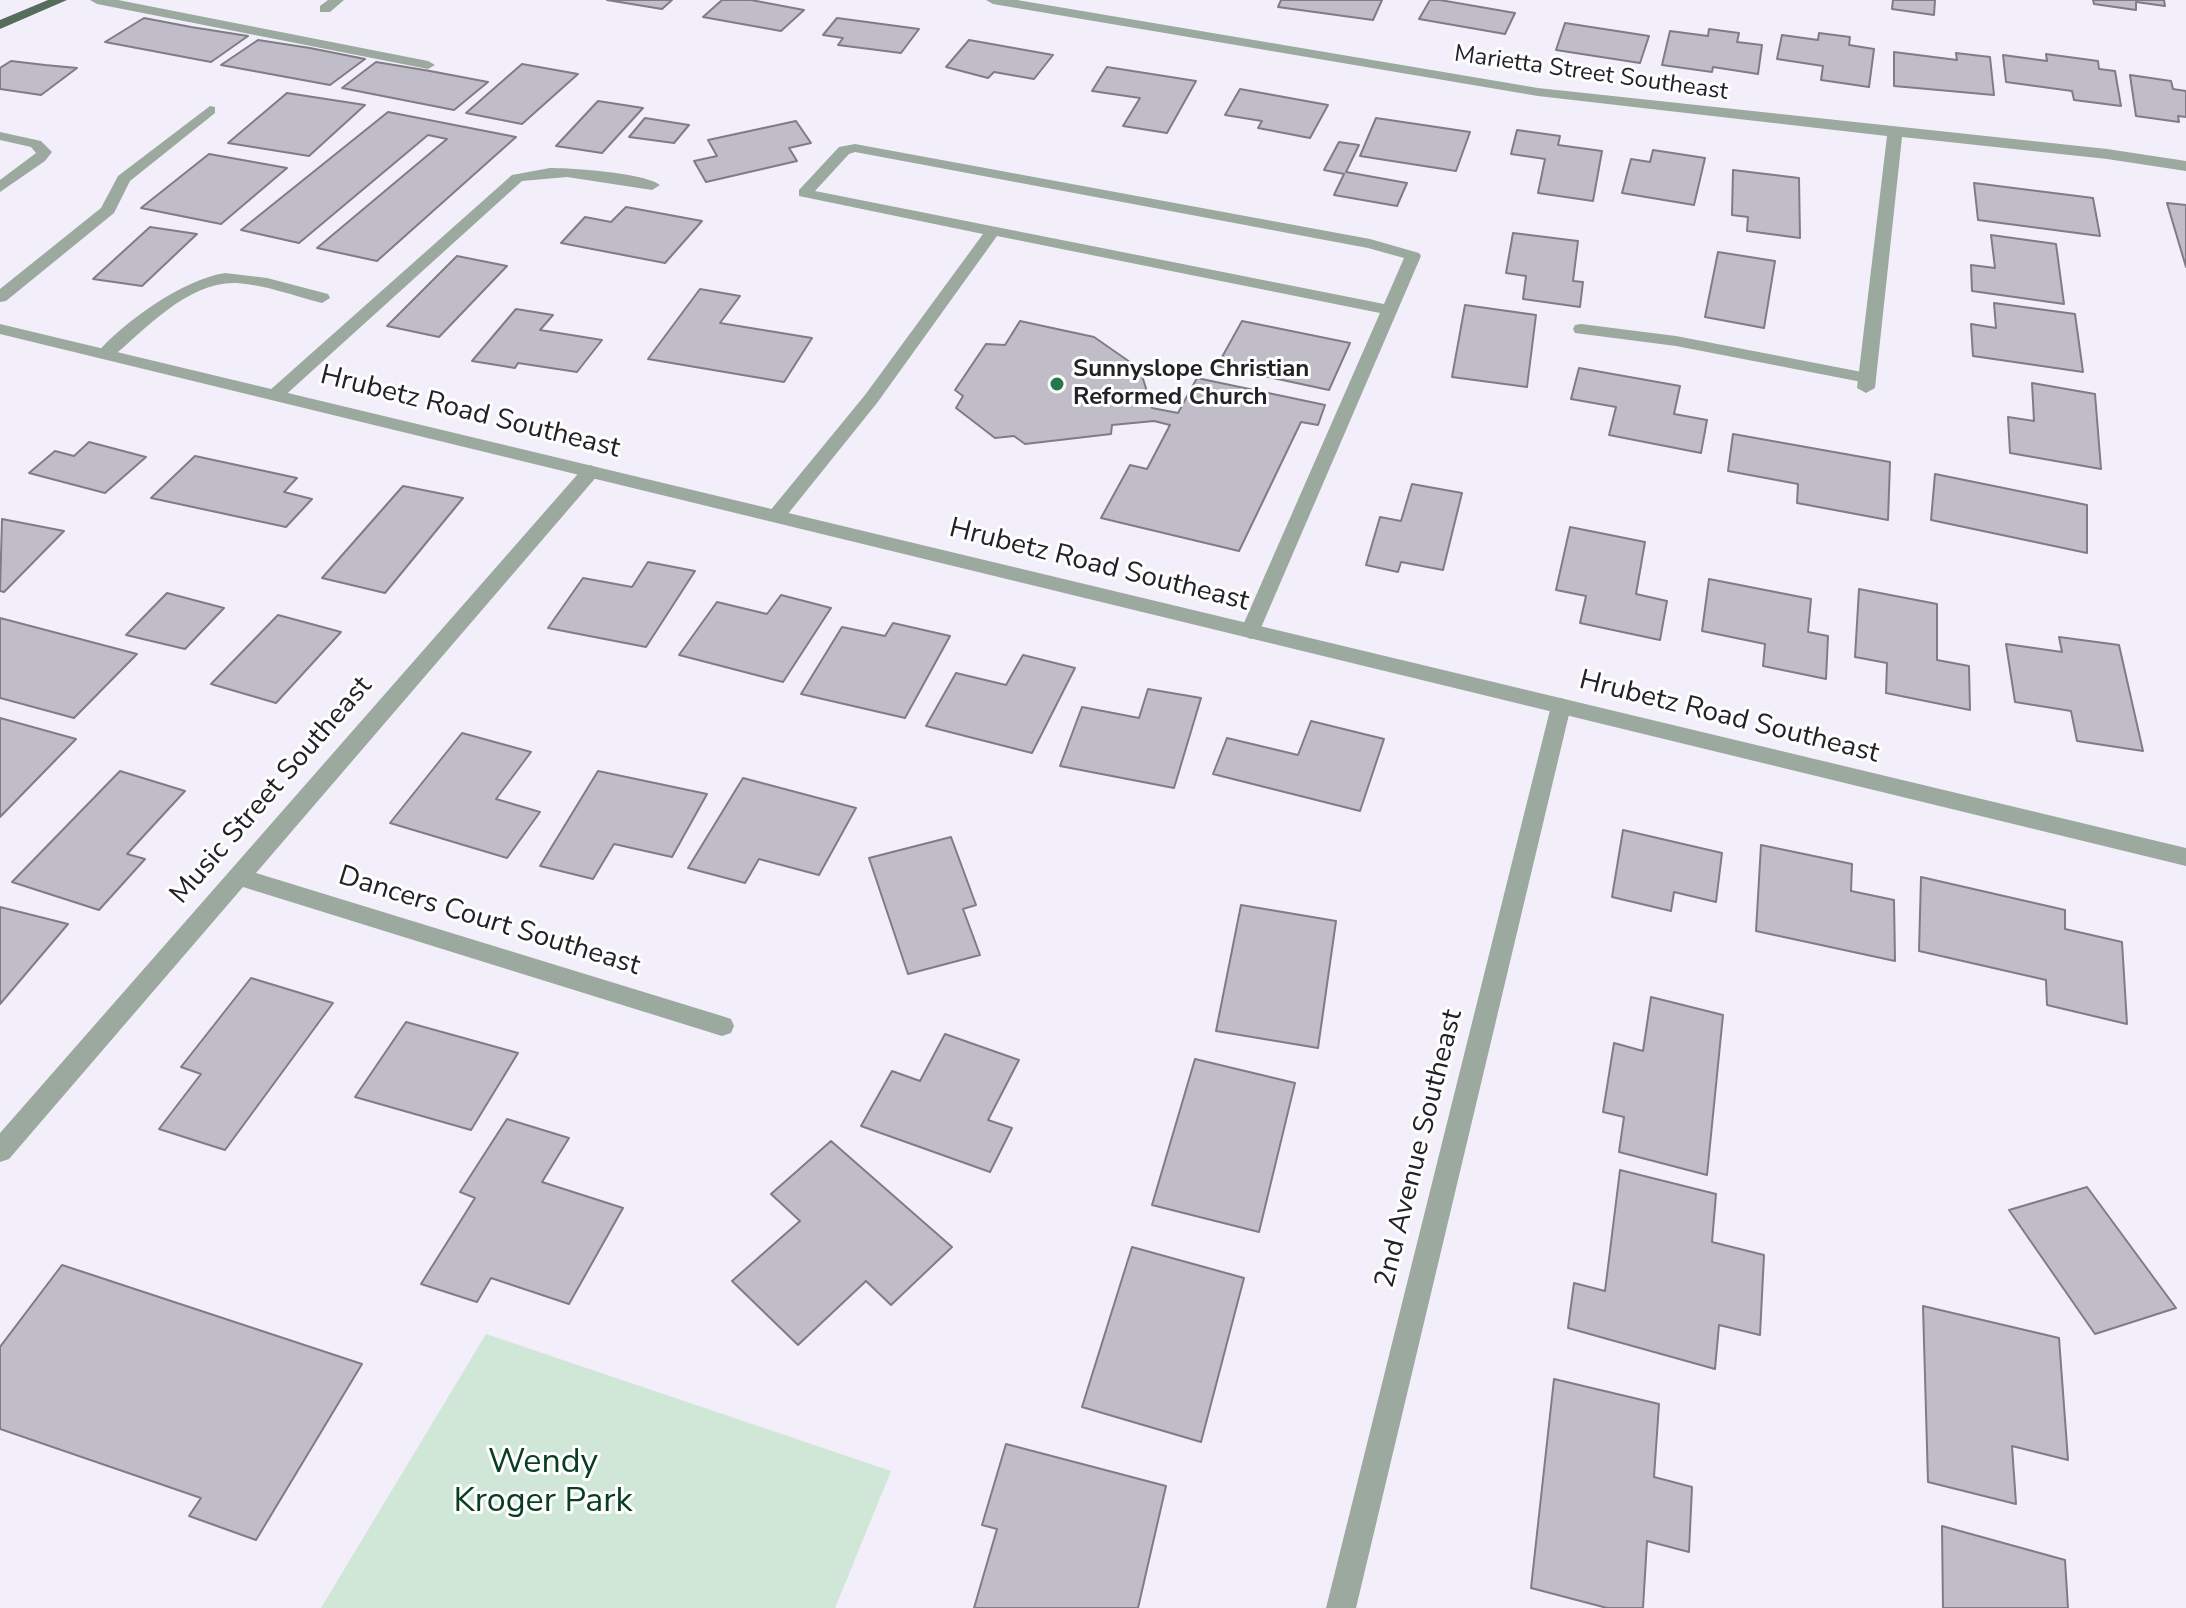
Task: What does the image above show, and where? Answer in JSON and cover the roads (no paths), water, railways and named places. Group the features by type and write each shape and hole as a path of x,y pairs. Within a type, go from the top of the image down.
{"main road":[{"path":"0,25 60,0"}],"street":[{"path":"97,0 428,65"},
{"name":"Marietta Street Southeast","path":"993,0 1538,92 2186,166"},
{"path":"0,297 108,210 123,179 210,110"},
{"path":"1581,329 1676,341 1866,383 1895,131"},
{"path":"0,136 36,144 44,152 0,187"},
{"path":"1250,632 1390,310 1413,256 1370,244 855,148 844,150 804,193 1390,310"},
{"path":"275,395 517,178 538,171 567,171 652,185"},
{"path":"776,516 871,399 994,230"},
{"path":"105,354 189,290 212,280 242,279 322,298"},
{"name":"Hrubetz Road Southeast","path":"0,329 2186,857"},
{"name":"Music Street Southeast","path":"0,1151 591,471"},
{"name":"2nd Avenue Southeast","path":"1341,1608 1561,706"},
{"name":"Dancers Court Southeast","path":"238,876 722,1026"}],"place":[{"name":"Sunnyslope Christian Reformed Church","path":"1057,384"}],"park label":[{"name":"Wendy Kroger Park","path":"543,1484"}]}
